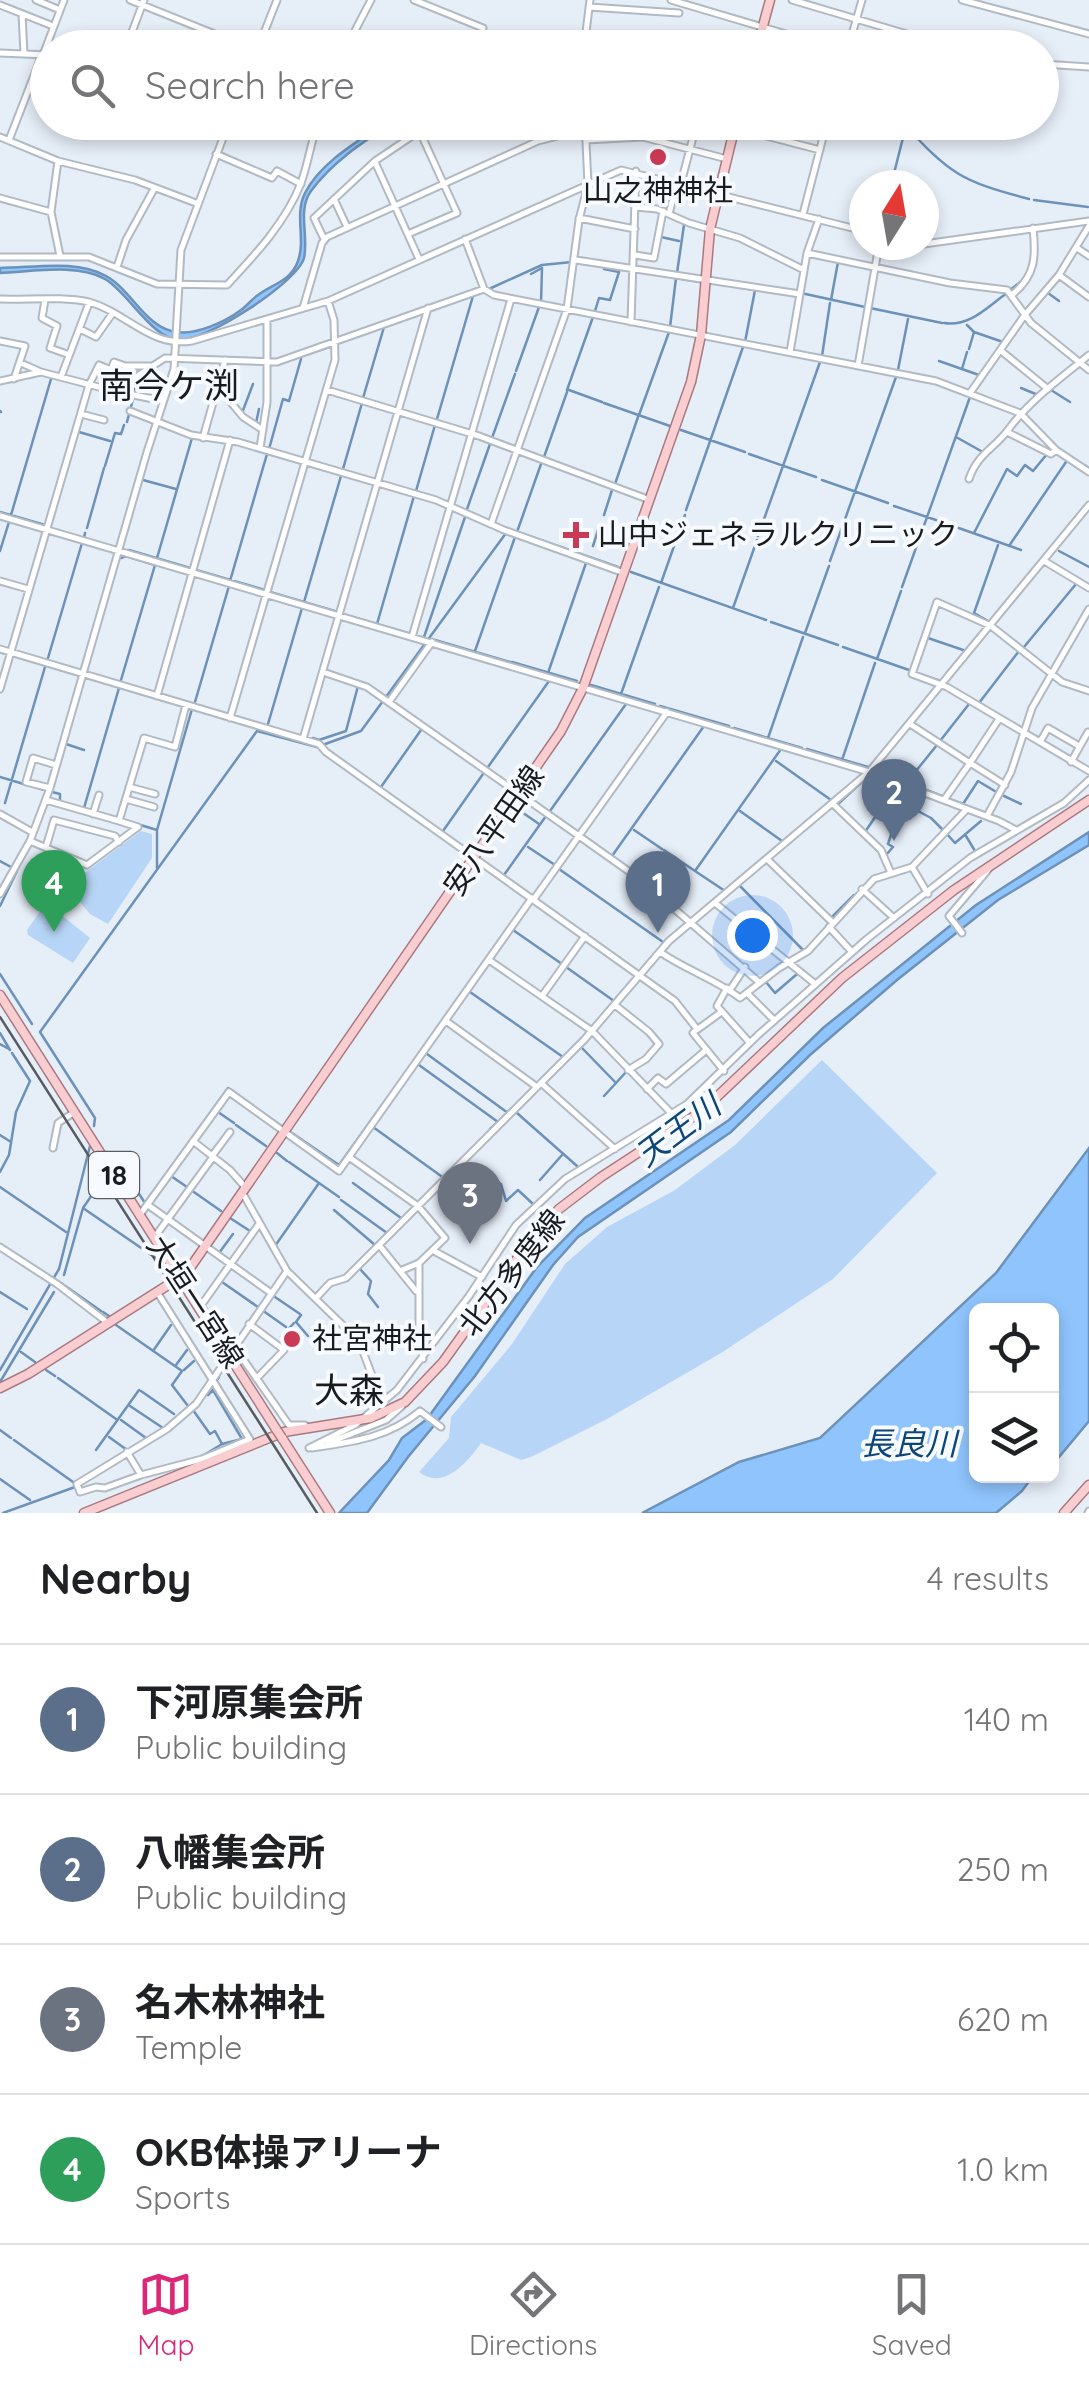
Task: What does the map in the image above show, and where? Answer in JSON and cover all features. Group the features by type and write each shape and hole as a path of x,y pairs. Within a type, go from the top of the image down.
{"main road":[{"path":"762,30 770,0"},
{"name":"安八平田線","path":"0,1388 180,1278 562,731 583,688 686,400 700,335 710,230 731,140"},
{"name":"北方多度線","path":"84,1513 251,1442 284,1432 361,1420 389,1412 405,1402 443,1362 524,1248 559,1209 694,1117 842,978 988,866 1089,800"},
{"name":"大垣一宮線","path":"0,996 4,1008 231,1353 292,1454"},
{"name":"18","path":"292,1454 330,1513"},
{"path":"1064,1513 1089,1484"}],"street":[{"path":"10,9 14,0"},
{"path":"36,0 60,10"},
{"path":"52,30 64,0"},
{"path":"130,0 207,30"},
{"path":"265,30 277,0"},
{"path":"355,30 371,0"},
{"path":"414,0 483,28"},
{"path":"671,0 776,30"},
{"path":"792,0 894,30"},
{"path":"854,30 862,0"},
{"path":"962,0 1089,34"},
{"path":"133,30 143,2"},
{"path":"586,30 589,3 679,13"},
{"path":"0,5 53,26"},
{"path":"22,14 24,54"},
{"path":"0,53 30,54"},
{"path":"1059,65 1089,67"},
{"path":"10,140 30,90"},
{"path":"0,138 58,161 155,188 196,204"},
{"path":"0,894 34,833 50,788 164,402 178,342 181,250 222,140"},
{"path":"0,257 89,257 157,284 227,285 269,238 301,184 311,140"},
{"path":"303,308 324,239 314,218 375,161 406,140"},
{"path":"408,234 457,213 423,140"},
{"path":"324,239 543,140"},
{"path":"490,524 567,310 579,218 588,184 586,140"},
{"path":"651,140 726,159"},
{"path":"634,254 654,258 692,140"},
{"path":"786,140 820,150"},
{"path":"803,214 822,140"},
{"path":"216,154 272,178 277,171 301,184"},
{"path":"58,161 51,212 60,256"},
{"path":"375,161 419,259"},
{"path":"0,299 90,302 156,338 178,342 328,301 620,170 849,226"},
{"path":"632,322 636,171"},
{"path":"116,266 155,188"},
{"path":"0,198 51,212"},
{"path":"334,198 347,228"},
{"path":"635,207 666,212 748,242 804,270"},
{"path":"579,218 636,229"},
{"path":"790,352 807,253 819,219"},
{"path":"939,242 1089,220"},
{"path":"970,393 1077,248 1089,220"},
{"path":"1013,294 1033,271 1034,228"},
{"path":"465,239 484,289 494,296 932,380 1020,413 1056,450 1089,472"},
{"path":"1077,248 1089,256"},
{"path":"807,253 1007,290 1024,316 1089,370"},
{"path":"576,260 800,294"},
{"path":"858,366 876,260"},
{"path":"1058,275 1089,298"},
{"path":"114,390 165,358 285,360 484,289"},
{"path":"412,637 511,299"},
{"path":"46,300 42,318 57,326 50,348 69,355"},
{"path":"230,718 335,360 334,320 328,301"},
{"path":"61,377 90,302"},
{"path":"304,739 428,308"},
{"path":"80,329 96,338 112,314"},
{"path":"260,448 268,402 267,320"},
{"path":"0,341 25,346 14,379"},
{"path":"1000,350 1048,389"},
{"path":"969,479 978,459 1007,432 1020,413 1089,355"},
{"path":"203,438 224,360"},
{"path":"0,689 88,386 99,366 110,370 114,362 153,366"},
{"path":"21,363 88,386 164,402"},
{"path":"0,380 41,372"},
{"path":"218,387 243,417 263,430"},
{"path":"326,390 472,433 650,500"},
{"path":"130,411 203,438 260,448 451,507 624,572"},
{"path":"81,414 104,420"},
{"path":"1007,432 1051,454 1056,450"},
{"path":"157,696 230,440"},
{"path":"316,1298 330,1284 346,1278 418,1207 592,1031 690,923 869,772 1089,506"},
{"path":"0,516 869,772 1016,830"},
{"path":"1046,562 1089,588"},
{"path":"0,581 28,590"},
{"path":"1089,692 1062,682 991,626 937,602 912,674 942,685 1089,771"},
{"path":"987,816 1005,786 1032,708 1089,609"},
{"path":"386,700 429,641"},
{"path":"0,649 321,746 641,974 675,1002 697,1029"},
{"path":"322,672 360,684 386,700 642,880 758,982"},
{"path":"119,822 144,738 176,748 186,705"},
{"path":"139,1216 228,1092 339,1171 667,712"},
{"path":"944,800 999,718"},
{"path":"910,724 1005,786"},
{"path":"1071,762 1089,724"},
{"path":"1040,743 1048,728 1080,746"},
{"path":"50,788 26,782 33,758 56,765"},
{"path":"309,1448 361,1420 423,1359 525,1216 564,1179 672,1114 894,918 970,858 1064,803 1089,780"},
{"path":"129,787 155,794"},
{"path":"94,814 99,795"},
{"path":"126,799 154,807"},
{"path":"30,841 87,865 138,827 46,800"},
{"path":"832,804 881,850 891,872"},
{"path":"660,952 684,969 716,980 740,998 808,951 874,878 912,867 967,809"},
{"path":"0,814 34,833"},
{"path":"46,847 54,820 114,836 119,842"},
{"path":"766,859 852,952"},
{"path":"962,933 949,916 988,866"},
{"path":"912,867 928,894"},
{"path":"862,889 894,918"},
{"path":"715,903 815,984"},
{"path":"542,996 586,936"},
{"path":"490,960 592,1031 672,1114"},
{"path":"744,967 717,1006 750,1043"},
{"path":"748,993 774,1020"},
{"path":"614,1005 659,1044 646,1059 628,1070"},
{"path":"720,1013 693,1033 724,1071"},
{"path":"446,1022 539,1085 615,1149"},
{"path":"646,1090 658,1078 666,1084 705,1051"},
{"path":"53,1148 58,1123 73,1113"},
{"path":"154,1238 230,1132"},
{"path":"193,1142 243,1189 287,1271 359,1341 376,1386 386,1398"},
{"path":"349,1157 418,1207 445,1238 434,1251 400,1272"},
{"path":"148,1205 271,1293"},
{"path":"199,1308 259,1224"},
{"path":"380,1245 418,1293"},
{"path":"0,1247 108,1323"},
{"path":"434,1251 482,1277"},
{"path":"419,1262 423,1359"},
{"path":"157,1292 213,1382 251,1442 105,1488 80,1492 77,1484 177,1422 196,1404 213,1382 287,1271"},
{"path":"249,1324 284,1350 257,1378"},
{"path":"231,1353 257,1378 289,1424 304,1425"},
{"path":"292,1454 374,1426 397,1412 405,1402"},
{"path":"309,1448 382,1436 420,1411 441,1427"},
{"path":"127,1452 141,1474"}],"shaded area":[{"path":"141,831 152,834 152,858 108,924 90,914 67,886"},
{"path":"49,905 90,938 73,963 28,935 27,930 44,906"},
{"path":"822,1060 937,1173 833,1279 721,1353 607,1419 521,1460 481,1443 462,1466 446,1476 428,1477 419,1472 449,1438 451,1417 512,1344 565,1264 607,1227 675,1190 735,1145"}],"water":[{"path":"366,140 338,162 307,198 304,258 298,269 250,308 193,338 181,340 161,333 114,286 94,274 54,270 0,273 0,268 54,266 94,271 115,282 148,317 166,329 193,332 210,327 234,315 291,273 300,253 305,193 341,153"},
{"path":"1089,832 1089,845 998,900 897,980 810,1055 731,1132 578,1237 367,1513 339,1513 389,1460 402,1438 427,1419 537,1267 585,1218 729,1120 823,1028 976,905"},
{"name":"長良川","path":"1089,1148 1089,1421 1059,1457 1059,1303 969,1303 969,1483 1028,1483 996,1513 642,1513 739,1462 820,1438 996,1273"}],"waterway":[{"path":"895,170 902,140"},
{"path":"919,140 945,164 971,180 1029,199"},
{"path":"1034,200 1088,207"},
{"path":"677,273 684,225"},
{"path":"661,237 679,241"},
{"path":"489,289 542,265 572,262"},
{"path":"831,300 838,262 846,264"},
{"path":"531,274 542,268 541,302"},
{"path":"595,311 599,298 610,300 619,272 604,269"},
{"path":"670,327 676,278 700,282"},
{"path":"1010,290 1023,280"},
{"path":"712,283 755,290 745,342"},
{"path":"801,293 865,307"},
{"path":"944,323 970,319 1007,293"},
{"path":"1048,293 1059,301"},
{"path":"437,419 473,296"},
{"path":"822,356 830,303"},
{"path":"516,371 539,307"},
{"path":"870,308 942,323"},
{"path":"567,390 593,317"},
{"path":"898,370 908,319"},
{"path":"967,325 974,332 1003,342"},
{"path":"363,398 384,327"},
{"path":"1004,349 1020,327"},
{"path":"639,415 669,332"},
{"path":"969,349 974,332"},
{"path":"338,343 368,333"},
{"path":"293,359 332,346"},
{"path":"686,510 743,347"},
{"path":"962,369 967,352"},
{"path":"975,391 1000,355"},
{"path":"269,449 283,399 289,401 301,359"},
{"path":"939,361 979,375"},
{"path":"758,536 820,362"},
{"path":"492,438 515,374"},
{"path":"830,561 896,377"},
{"path":"11,515 51,379"},
{"path":"134,393 135,383"},
{"path":"242,413 253,384"},
{"path":"1021,388 1038,395"},
{"path":"569,390 602,402"},
{"path":"1051,390 1070,402"},
{"path":"544,457 567,392"},
{"path":"902,587 970,397"},
{"path":"127,422 133,399"},
{"path":"343,469 362,403"},
{"path":"604,403 670,426"},
{"path":"256,423 259,409"},
{"path":"615,484 638,417"},
{"path":"105,466 115,433 121,434 124,425"},
{"path":"416,491 435,425"},
{"path":"681,430 745,452"},
{"path":"79,432 110,441"},
{"path":"956,437 981,451"},
{"path":"157,558 192,438"},
{"path":"466,512 490,444"},
{"path":"230,581 267,454"},
{"path":"749,454 816,477"},
{"path":"974,533 1007,469 1017,476 1025,465 1033,471 1047,454"},
{"path":"1077,461 1089,468"},
{"path":"1009,546 1066,462"},
{"path":"517,532 541,464"},
{"path":"87,528 104,468"},
{"path":"304,602 341,476"},
{"path":"143,480 176,489"},
{"path":"822,480 888,503"},
{"path":"604,515 612,490"},
{"path":"377,624 414,496"},
{"path":"894,506 948,524"},
{"path":"0,512 45,525"},
{"path":"661,583 685,515"},
{"path":"424,637 465,517"},
{"path":"0,551 9,522"},
{"path":"953,526 1021,550"},
{"path":"593,546 599,527"},
{"path":"94,1126 95,1118 40,1032 257,731 317,747 361,731 509,529 618,567"},
{"path":"84,538 85,533"},
{"path":"475,651 515,537"},
{"path":"733,608 757,540"},
{"path":"48,658 82,543"},
{"path":"988,621 974,613 998,545"},
{"path":"129,550 190,568"},
{"path":"1059,551 1089,567"},
{"path":"121,558 155,565 121,680"},
{"path":"548,673 586,563"},
{"path":"805,633 829,566"},
{"path":"196,570 265,590"},
{"path":"631,572 766,620"},
{"path":"1024,647 1076,584"},
{"path":"195,702 229,586"},
{"path":"621,694 659,587"},
{"path":"877,659 901,591"},
{"path":"270,592 338,612"},
{"path":"268,724 302,608 269,598"},
{"path":"321,613 335,617"},
{"path":"342,614 411,634"},
{"path":"771,622 838,645"},
{"path":"768,738 803,637"},
{"path":"928,638 966,651"},
{"path":"435,640 510,662"},
{"path":"843,647 909,670"},
{"path":"979,703 1019,651"},
{"path":"512,662 577,681"},
{"path":"842,760 875,663"},
{"path":"5,803 45,667"},
{"path":"925,676 941,681"},
{"path":"488,767 549,681"},
{"path":"591,685 655,704"},
{"path":"313,738 319,740 346,731 358,686"},
{"path":"84,808 119,688"},
{"path":"550,811 626,704"},
{"path":"940,741 969,704"},
{"path":"660,706 729,726"},
{"path":"157,868 157,830 192,709"},
{"path":"612,856 704,726"},
{"path":"734,728 802,748"},
{"path":"381,787 421,730"},
{"path":"725,891 695,871 781,749 744,738"},
{"path":"66,744 84,750"},
{"path":"907,782 937,745"},
{"path":"807,749 872,765"},
{"path":"776,761 831,800"},
{"path":"879,772 942,796"},
{"path":"443,831 483,774"},
{"path":"0,777 27,785"},
{"path":"839,807 864,780"},
{"path":"949,799 963,804 978,781 998,793"},
{"path":"889,797 896,786"},
{"path":"35,787 44,790"},
{"path":"52,792 60,794 60,802"},
{"path":"1002,795 1021,804"},
{"path":"863,830 888,798 900,807 905,804 931,818 944,831"},
{"path":"516,808 539,824"},
{"path":"886,855 893,847 888,844 900,808"},
{"path":"740,811 782,841"},
{"path":"504,875 546,816"},
{"path":"947,834 955,843 981,821"},
{"path":"137,824 157,830"},
{"path":"634,830 662,849"},
{"path":"966,836 975,851"},
{"path":"528,847 555,865"},
{"path":"664,850 695,871"},
{"path":"0,861 11,867"},
{"path":"559,869 663,942"},
{"path":"0,906 17,871"},
{"path":"740,886 804,951"},
{"path":"831,918 854,895"},
{"path":"513,930 562,964"},
{"path":"566,967 614,1001"},
{"path":"0,974 32,1024"},
{"path":"766,982 775,993 797,974"},
{"path":"470,992 563,1057"},
{"path":"547,1074 588,1032"},
{"path":"0,1033 10,1050"},
{"path":"0,1044 9,1049"},
{"path":"581,1047 616,1083 626,1072"},
{"path":"0,1172 9,1155 16,1112 30,1081 12,1053"},
{"path":"427,1054 508,1113"},
{"path":"419,1065 498,1122 490,1129"},
{"path":"604,1096 616,1083"},
{"path":"116,1159 145,1203 228,1088 280,1125"},
{"path":"292,1133 339,1165 387,1098"},
{"path":"500,1120 512,1108"},
{"path":"218,1112 234,1123"},
{"path":"517,1113 577,1166"},
{"path":"236,1125 266,1146"},
{"path":"373,1127 441,1176"},
{"path":"0,1135 11,1142"},
{"path":"481,1146 490,1137"},
{"path":"0,1370 59,1269 90,1146"},
{"path":"277,1153 287,1161"},
{"path":"540,1180 562,1155"},
{"path":"289,1162 339,1197"},
{"path":"448,1180 468,1195 483,1172 501,1184 506,1201 518,1190 533,1204"},
{"path":"64,1275 83,1208 107,1173"},
{"path":"171,1176 187,1187"},
{"path":"275,1246 319,1183"},
{"path":"353,1183 401,1218"},
{"path":"0,1187 66,1232"},
{"path":"191,1190 221,1211"},
{"path":"334,1210 375,1245 387,1233 341,1200"},
{"path":"83,1208 163,1263"},
{"path":"230,1218 250,1231"},
{"path":"219,1253 233,1234"},
{"path":"359,1268 371,1281 368,1294 378,1307"},
{"path":"222,1282 258,1307"},
{"path":"259,1282 271,1289"},
{"path":"61,1283 101,1311"},
{"path":"0,1292 27,1309"},
{"path":"0,1382 54,1292"},
{"path":"272,1295 300,1314"},
{"path":"204,1305 222,1329 236,1339"},
{"path":"262,1310 286,1327"},
{"path":"103,1312 109,1316"},
{"path":"301,1315 296,1322 308,1336"},
{"path":"281,1337 294,1323"},
{"path":"116,1325 182,1371 172,1385 188,1406"},
{"path":"153,1351 171,1325"},
{"path":"176,1365 187,1350"},
{"path":"21,1352 35,1362"},
{"path":"184,1370 194,1361"},
{"path":"46,1370 55,1376"},
{"path":"58,1378 116,1419"},
{"path":"96,1450 139,1390"},
{"path":"193,1410 210,1434 215,1431 222,1444 242,1439 213,1390 208,1395"},
{"path":"141,1391 174,1414"},
{"path":"130,1406 163,1428"},
{"path":"121,1420 146,1438"},
{"path":"0,1430 11,1438"},
{"path":"109,1437 127,1450"},
{"path":"14,1440 73,1482"},
{"path":"204,1455 222,1444"},
{"path":"0,1479 30,1500"},
{"path":"3,1513 75,1487"}],"railway":[{"path":"0,1017 317,1513"}],"place":[{"name":"山之神神社","path":"658,157"},
{"name":"山中ジェネラルクリニック","path":"576,535"},
{"name":"八幡集会所","path":"894,841"},
{"name":"OKB体操アリーナ","path":"54,932"},
{"name":"下河原集会所","path":"658,933"},
{"name":"名木林神社","path":"470,1244"},
{"name":"社宮神社","path":"292,1339"}],"district":[{"name":"南今ケ渕","path":"169,386"},
{"name":"大森","path":"349,1391"}],"water label":[{"name":"天王川","path":"678,1130"}]}
